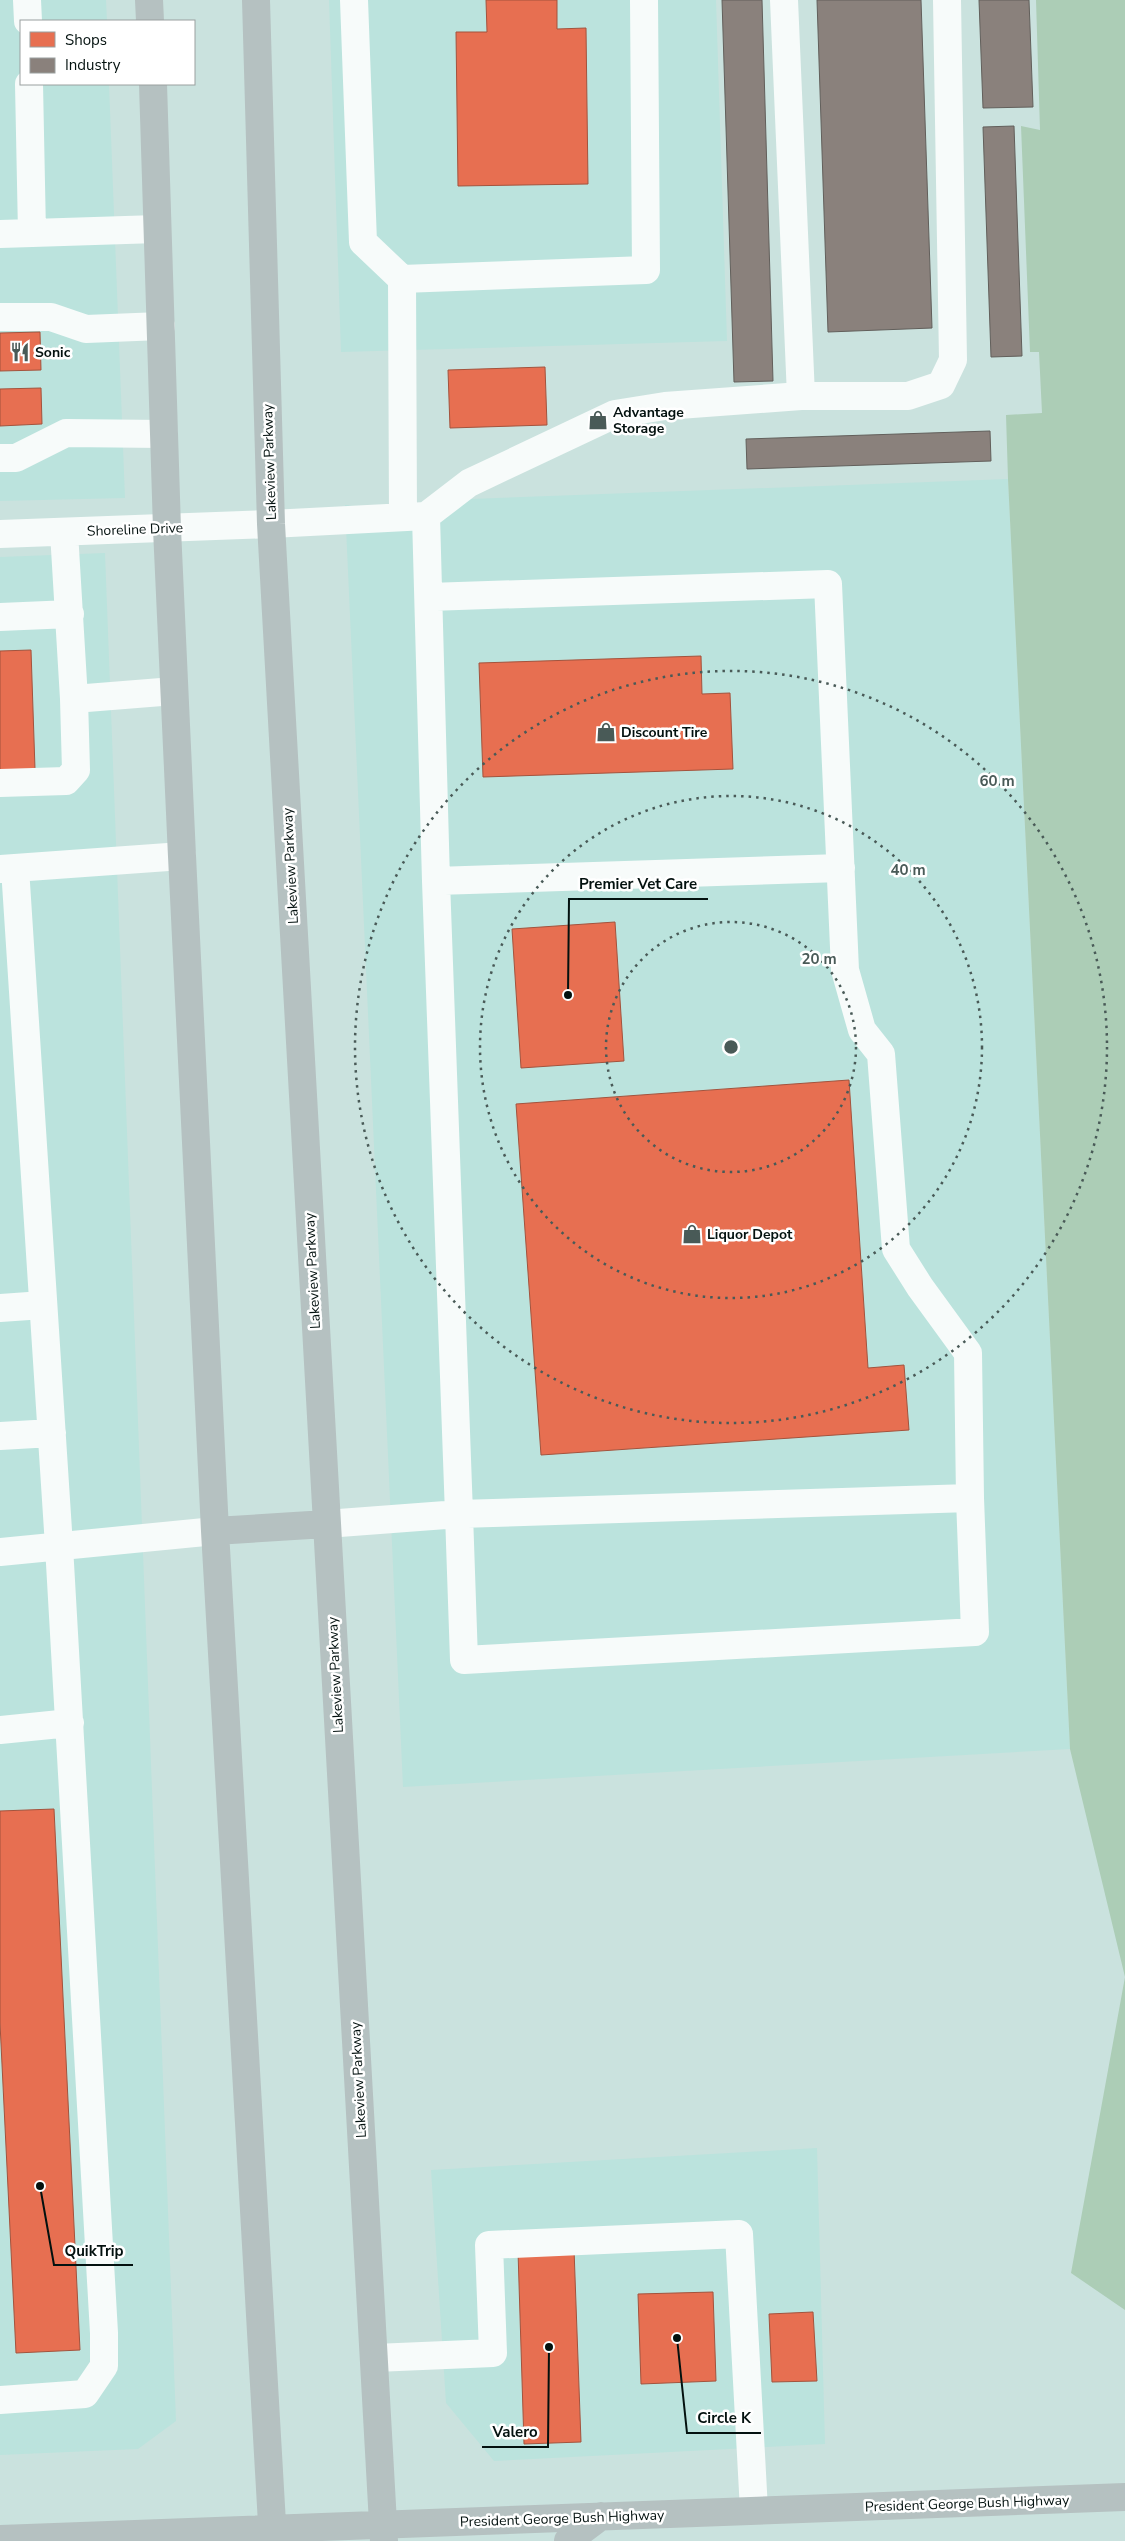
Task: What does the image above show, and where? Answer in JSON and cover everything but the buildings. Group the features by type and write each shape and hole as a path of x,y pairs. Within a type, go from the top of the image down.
{"main road":[{"path":"149,0 150,20"},
{"name":"Lakeview Parkway","path":"256,0 271,524 384,2533"},
{"path":"153,85 166,529 182,856 216,1531 273,2535"},
{"path":"216,1531 326,1524"},
{"name":"President George Bush Highway","path":"0,2539 384,2533 602,2516 1125,2497"},
{"path":"568,2541 602,2516"}],"street":[{"path":"27,0 28,20"},
{"path":"354,0 363,242 402,279 415,516 429,597 436,881 464,1660 975,1632 970,1498 968,1353 896,1249 881,1054 862,1030 853,1004 846,970 828,584 429,597"},
{"path":"402,279 646,270 644,0"},
{"path":"784,0 801,396"},
{"path":"415,516 469,484 615,414 665,406 801,396 908,396 941,385 953,360 947,0"},
{"path":"29,85 32,233"},
{"path":"0,234 158,230"},
{"path":"0,317 51,317 86,329 161,326"},
{"path":"0,458 16,458 66,433 164,434"},
{"name":"Shoreline Drive","path":"0,534 166,529 415,516"},
{"path":"0,783 66,781 76,770 70,614 64,532"},
{"path":"0,616 70,614"},
{"path":"74,699 174,691"},
{"path":"0,2400 85,2394 104,2366 104,2333 52,1433 7,868 182,856"},
{"path":"436,881 840,868"},
{"path":"0,1308 43,1305"},
{"path":"0,1436 52,1433"},
{"path":"326,1524 459,1514 970,1498"},
{"path":"0,1552 216,1531"},
{"path":"0,1730 70,1723"},
{"path":"374,2358 493,2353 489,2245 739,2234 754,2510"}],"shaded area":[{"path":"0,0 106,0 107,20 20,20 20,85 109,85 125,498 0,501"},
{"path":"329,0 716,0 727,341 341,352"},
{"path":"1008,479 1070,1749 403,1787 345,505 426,516 470,499"},
{"path":"105,553 176,2421 138,2449 0,2455 0,557"},
{"path":"817,2148 825,2444 494,2461 446,2403 431,2170"}],"green space":[{"path":"1036,0 1125,0 1125,1977 1070,1749 1008,479 1006,415 1042,413 1039,352 1030,352 1021,126 1040,130"},
{"path":"1125,1977 1125,2310 1071,2273"}],"place":[{"name":"Sonic","path":"20,352"},
{"name":"Advantage Storage","path":"598,420"},
{"name":"Discount Tire","path":"606,732"},
{"name":"Premier Vet Care","path":"568,995"},
{"name":"Liquor Depot","path":"692,1234"},
{"name":"QuikTrip","path":"40,2186"},
{"name":"Circle K","path":"677,2338"},
{"name":"Valero","path":"549,2347"}]}
